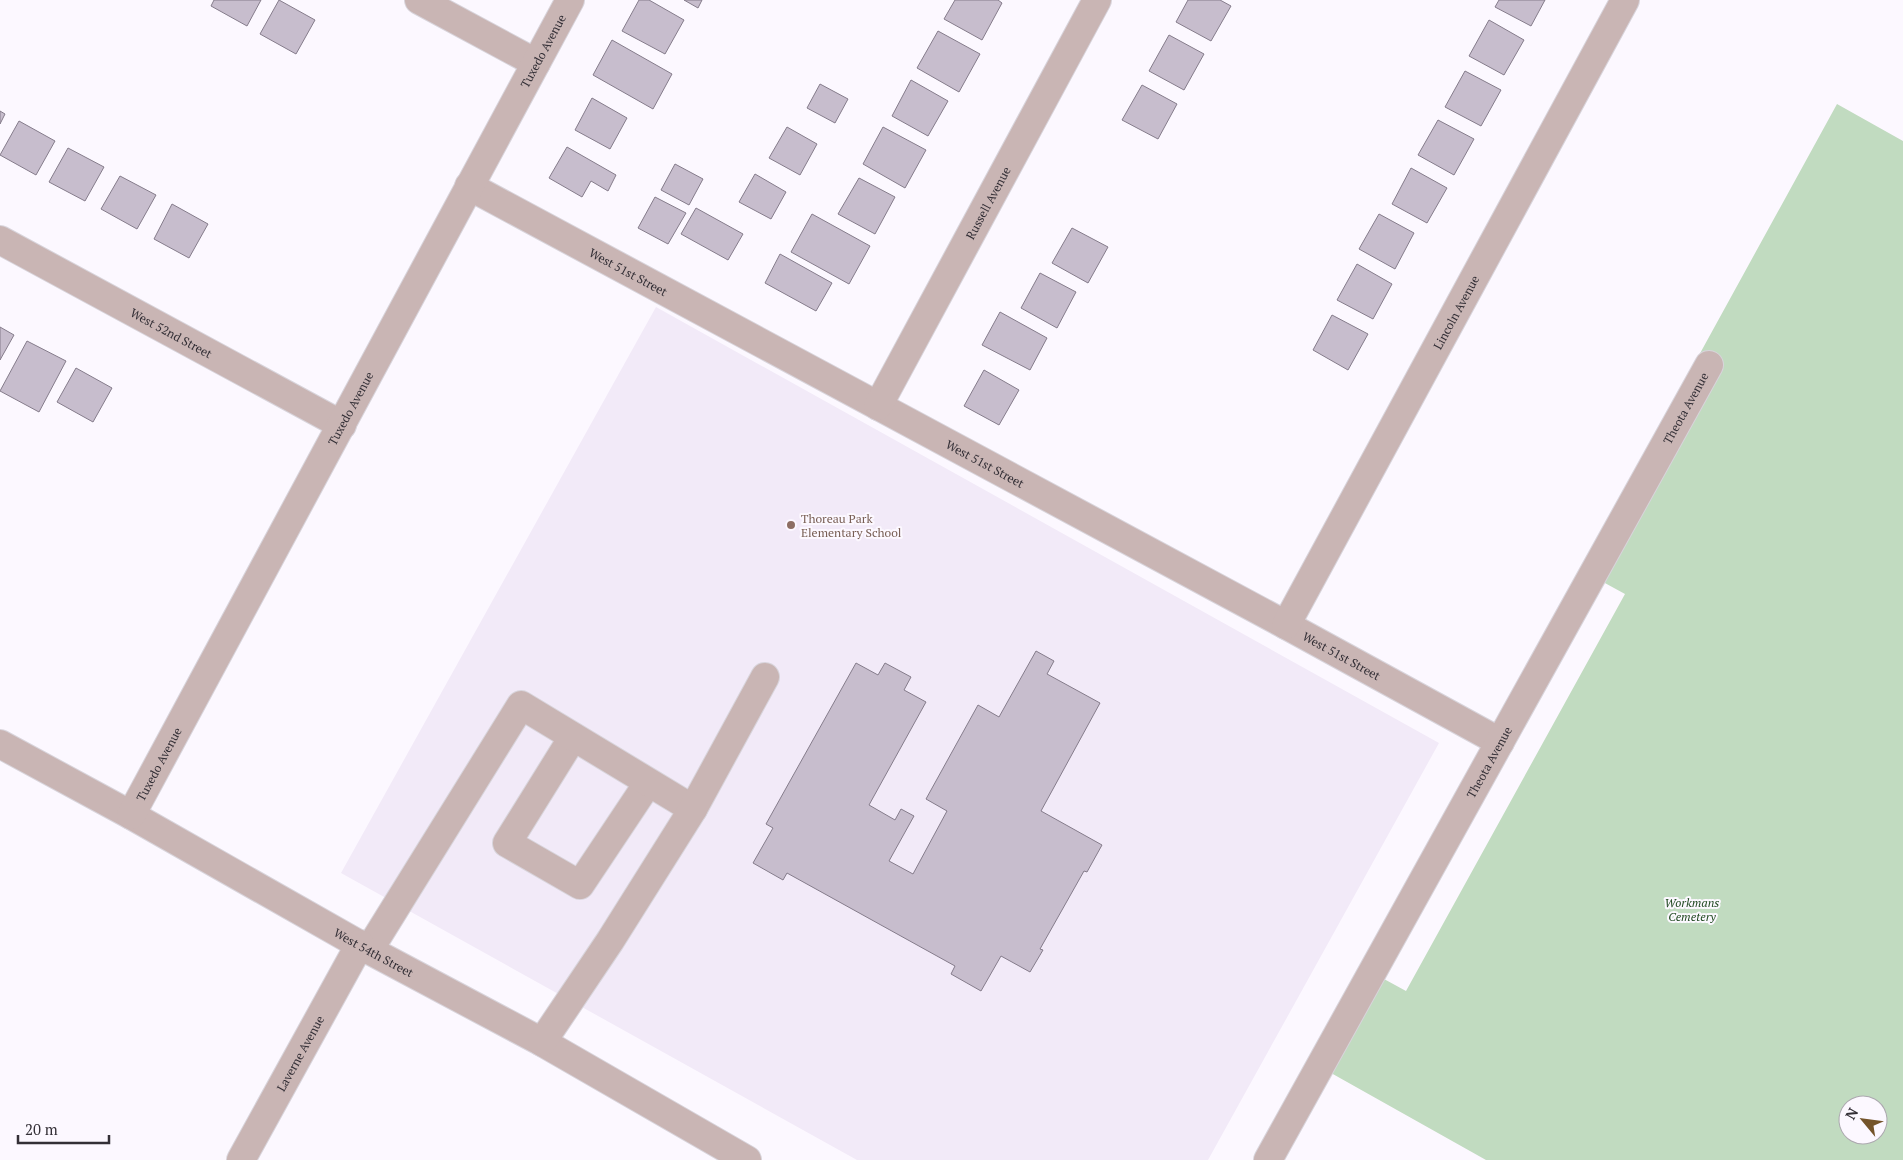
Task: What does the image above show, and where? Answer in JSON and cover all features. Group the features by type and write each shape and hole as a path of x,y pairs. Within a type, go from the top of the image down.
{"street":[{"path":"419,0 536,63"},
{"name":"Tuxedo Avenue","path":"131,815 570,0"},
{"name":"Russell Avenue","path":"878,406 1097,0"},
{"name":"Lincoln Avenue","path":"1286,625 1625,0"},
{"name":"West 51st Street","path":"469,186 1500,742"},
{"name":"West 52nd Street","path":"0,240 342,425"},
{"name":"Theota Avenue","path":"1268,1160 1709,365"},
{"path":"542,1042 610,941 693,809 765,677"},
{"name":"Laverne Avenue","path":"241,1160 365,947 521,705 573,737"},
{"path":"648,783 580,885 507,842 573,737 693,809"},
{"name":"West 54th Street","path":"0,744 131,815 365,947 542,1042 742,1159"}],"shaded area":[{"name":"Thoreau Park Elementary School","path":"656,307 1439,743 1208,1160 857,1160 341,873"}],"green space":[{"name":"Workmans Cemetery","path":"1837,104 1903,141 1903,1160 1486,1160 1331,1073 1384,979 1406,991 1625,594 1581,570"}],"building":[{"path":"214,0 261,0 247,26 211,6"},
{"path":"279,0 315,20 296,54 260,34"},
{"path":"639,0 649,0 684,20 665,54 622,31"},
{"path":"684,0 702,0 698,8"},
{"path":"955,0 998,0 1002,3 982,40 944,19"},
{"path":"1188,0 1220,0 1231,6 1211,41 1176,22"},
{"path":"1499,0 1545,0 1531,26 1495,7"},
{"path":"1489,20 1524,40 1504,75 1469,56"},
{"path":"938,31 980,54 959,92 917,68"},
{"path":"1169,35 1204,54 1184,90 1149,71"},
{"path":"612,40 672,74 653,109 593,75"},
{"path":"1465,71 1501,90 1481,126 1445,107"},
{"path":"911,80 948,101 928,136 892,116"},
{"path":"820,84 848,99 835,123 807,108"},
{"path":"1142,85 1177,104 1158,139 1122,120"},
{"path":"592,98 627,118 610,149 575,130"},
{"path":"0,111 5,114 0,124"},
{"path":"1438,120 1474,139 1454,175 1418,155"},
{"path":"19,121 55,141 36,175 0,155"},
{"path":"787,127 817,144 800,175 769,158"},
{"path":"883,127 926,150 905,188 863,164"},
{"path":"567,147 616,175 608,191 591,181 582,197 549,178"},
{"path":"68,148 104,167 85,201 49,182"},
{"path":"675,164 703,179 689,205 661,190"},
{"path":"1411,168 1447,188 1427,223 1392,204"},
{"path":"755,174 786,192 771,219 739,202"},
{"path":"120,176 156,195 137,229 101,209"},
{"path":"859,178 895,197 875,234 838,214"},
{"path":"655,197 686,213 668,244 638,228"},
{"path":"172,204 208,224 189,258 154,239"},
{"path":"696,208 743,234 728,260 681,234"},
{"path":"812,214 870,246 849,284 791,252"},
{"path":"1379,214 1414,233 1395,269 1359,249"},
{"path":"1072,228 1108,247 1088,283 1052,263"},
{"path":"780,254 832,283 816,311 765,283"},
{"path":"1357,264 1392,284 1373,319 1337,300"},
{"path":"1040,273 1076,292 1057,328 1021,308"},
{"path":"1000,312 1047,338 1030,370 982,345"},
{"path":"1332,315 1368,334 1348,370 1313,350"},
{"path":"0,327 14,335 0,360"},
{"path":"27,341 66,361 39,412 0,391"},
{"path":"76,368 112,388 93,422 57,402"},
{"path":"984,370 1019,390 999,425 964,406"},
{"path":"1036,651 1054,661 1047,674 1100,703 1041,811 1102,845 1087,872 1084,871 1040,949 1043,950 1030,972 1001,956 981,991 951,974 955,966 787,873 783,880 753,863 773,828 766,824 856,663 878,675 885,663 911,677 904,690 926,702 869,805 895,820 901,809 914,816 889,861 913,874 947,811 926,799 978,705 999,717"}],"place":[{"name":"Thoreau Park Elementary School","path":"791,525"}]}
